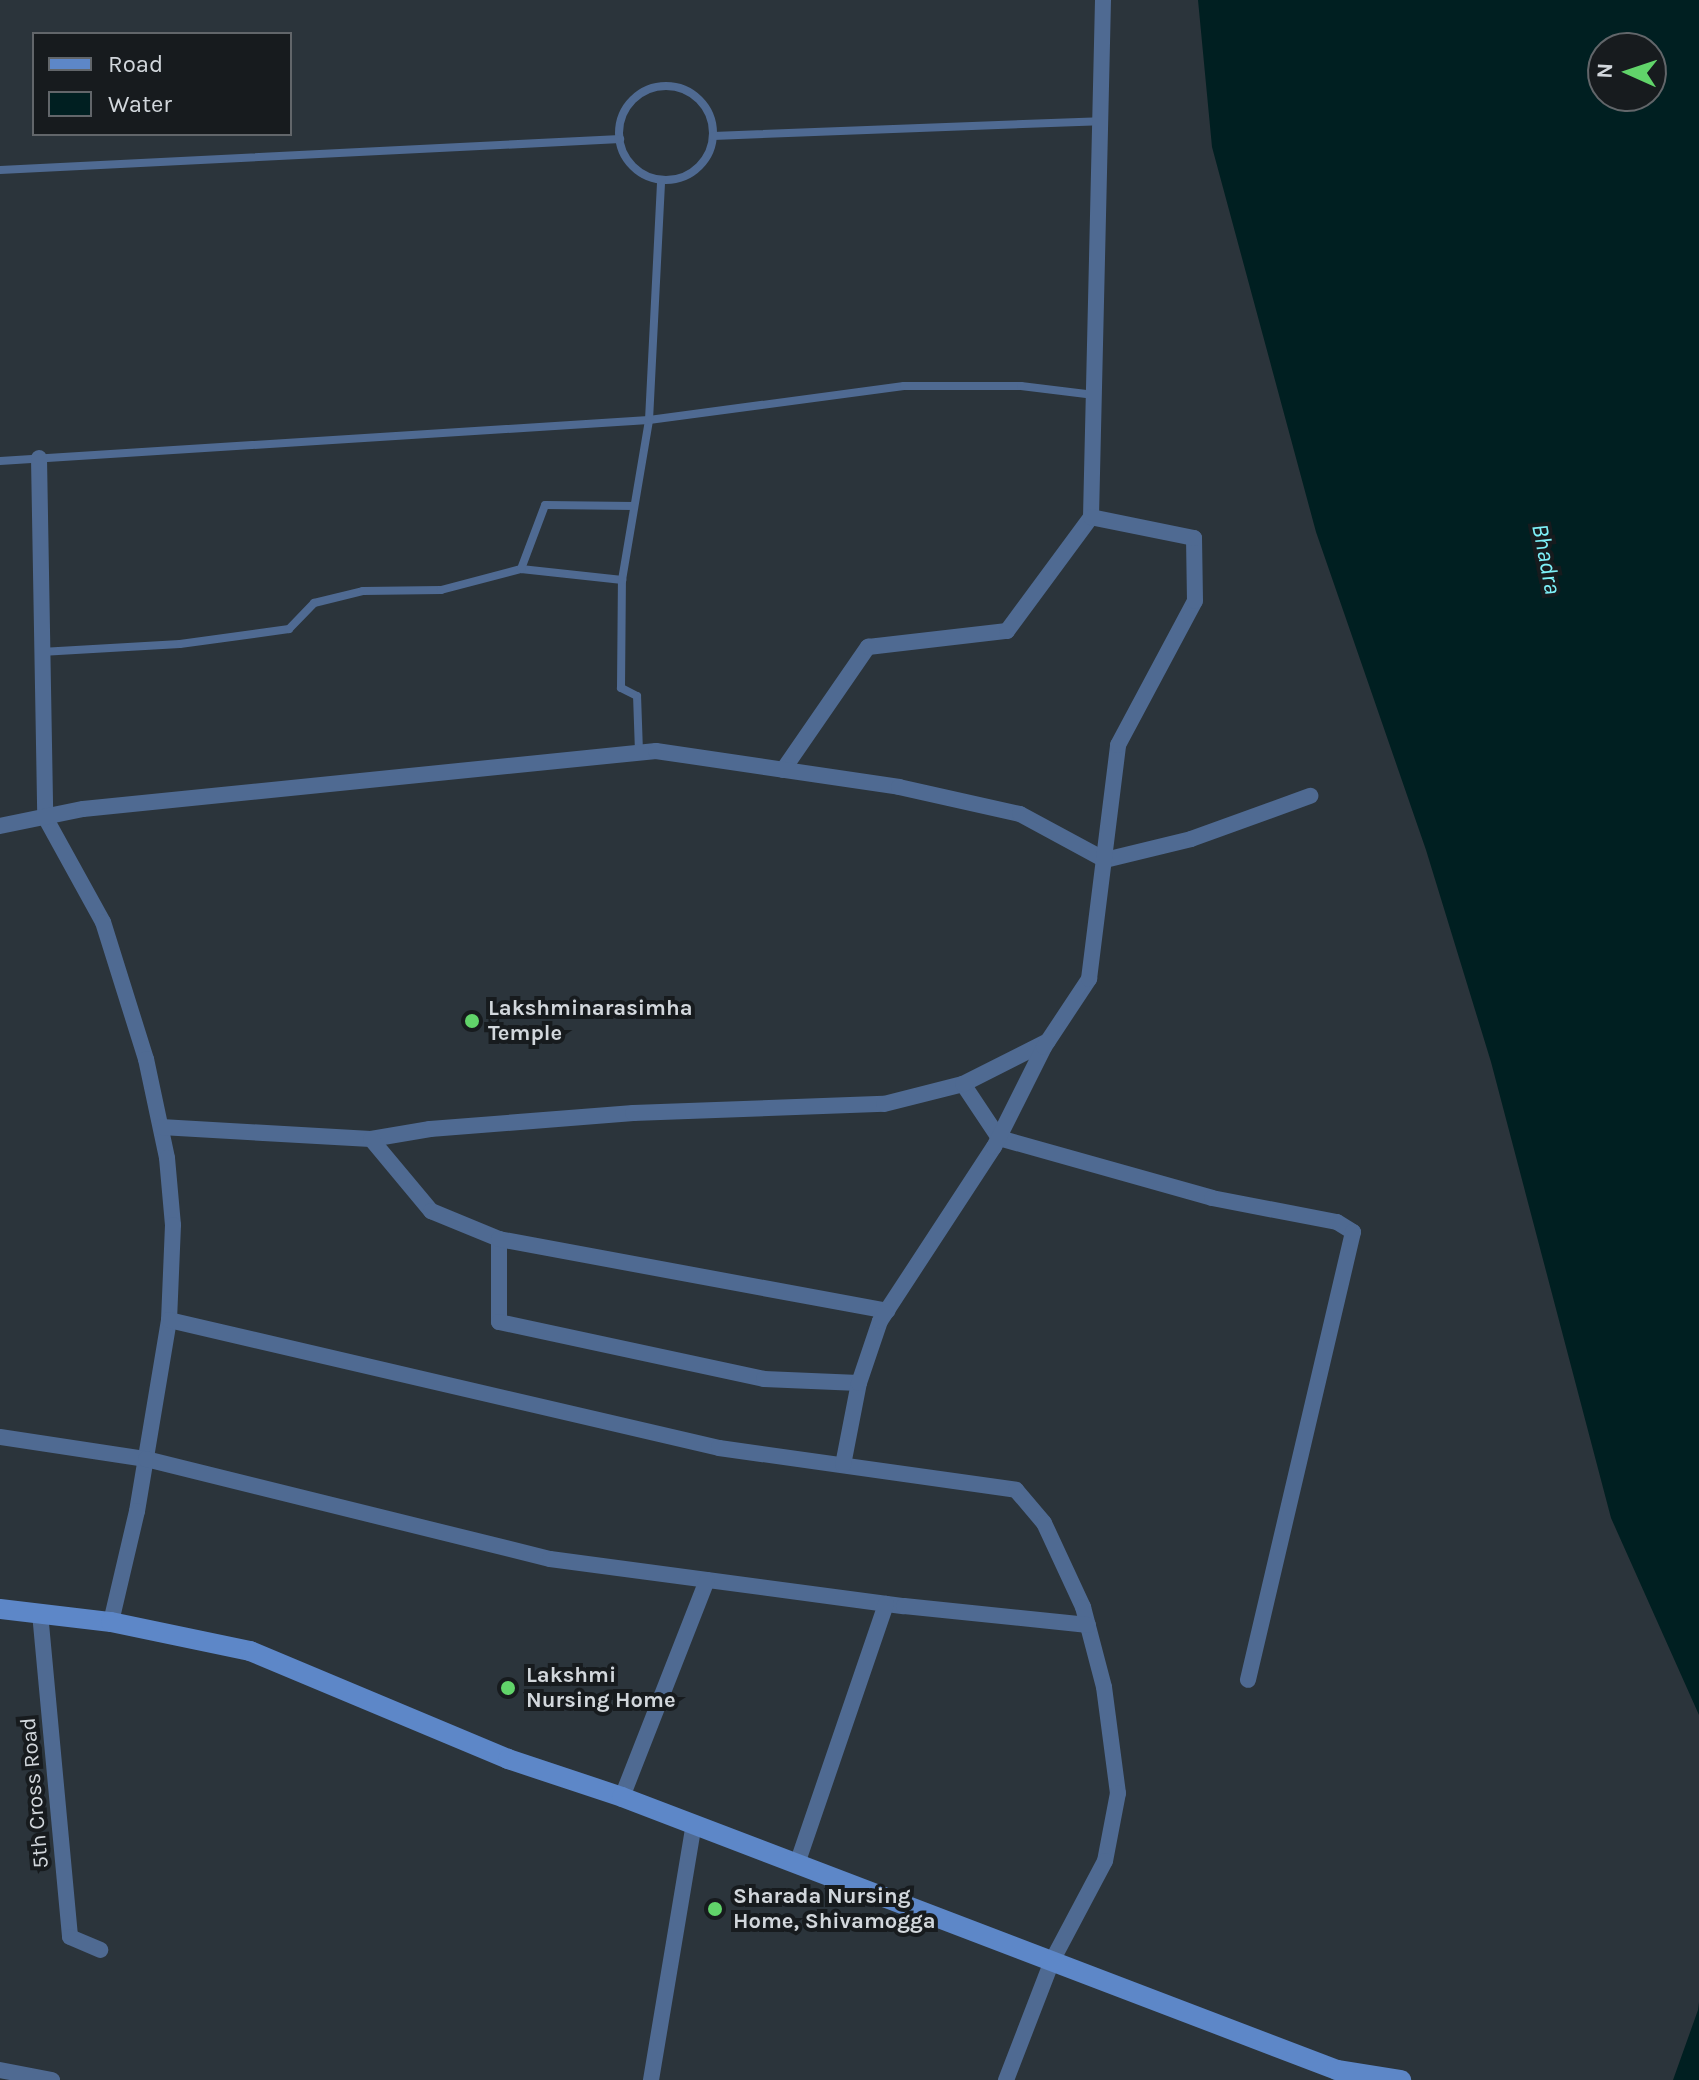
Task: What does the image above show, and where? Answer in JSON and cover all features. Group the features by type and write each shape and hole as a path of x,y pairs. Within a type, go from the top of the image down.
{"main road":[{"path":"0,1609 111,1622 250,1651 508,1759 694,1824 1337,2070 1401,2080"}],"street":[{"path":"783,770 868,647 1007,631 1091,517 1103,0"},
{"path":"39,458 44,530 40,652 45,817 103,922 146,1059 161,1127 173,1225 169,1320 146,1459 111,1622"},
{"path":"843,1465 859,1383 887,1311 999,1138 1048,1041 1089,979 1118,745 1195,601 1197,564 1194,538 1091,517"},
{"path":"0,826 45,817 639,753 899,787 1020,814 1105,860 1191,839 1310,796"},
{"path":"161,1127 371,1139 430,1129 633,1113 884,1104 963,1084 1048,1041"},
{"path":"963,1084 999,1138 1212,1198 1337,1222 1353,1232 1248,1680"},
{"path":"371,1139 431,1211 499,1239 887,1311"},
{"path":"499,1239 499,1322 764,1379 859,1383"},
{"path":"169,1320 719,1448 1016,1490 1044,1523 1088,1625 1104,1687 1118,1793 1105,1861 1052,1961 1006,2080"},
{"path":"0,1437 146,1459 550,1559 886,1604 1088,1625"},
{"path":"622,1797 707,1580"},
{"path":"797,1864 886,1604"},
{"name":"5th Cross Road","path":"40,1613 70,1937 100,1950"},
{"path":"651,2080 694,1824"},
{"path":"0,2070 52,2080"}],"lane":[{"path":"661,86 684,90 703,103 713,136 700,166 682,177 661,180 632,166 620,139 631,102 661,86"},
{"path":"713,136 1100,121"},
{"path":"0,170 620,139"},
{"path":"639,753 637,696 621,688 622,580 649,420 661,180"},
{"path":"0,461 649,420 904,386 1021,386 1094,395"},
{"path":"521,569 545,505 634,506"},
{"path":"40,652 180,644 289,629 314,603 363,591 441,590 521,569 622,580"}],"water":[{"name":"Bhadra","path":"1198,0 1699,0 1699,1715 1611,1518 1491,1062 1426,850 1316,532 1212,147"},
{"path":"1699,2002 1699,2080 1673,2080 1698,2010"}],"place":[{"name":"Lakshminarasimha Temple","path":"472,1021"},
{"name":"Lakshmi Nursing Home","path":"508,1688"},
{"name":"Sharada Nursing Home, Shivamogga","path":"715,1909"}]}
